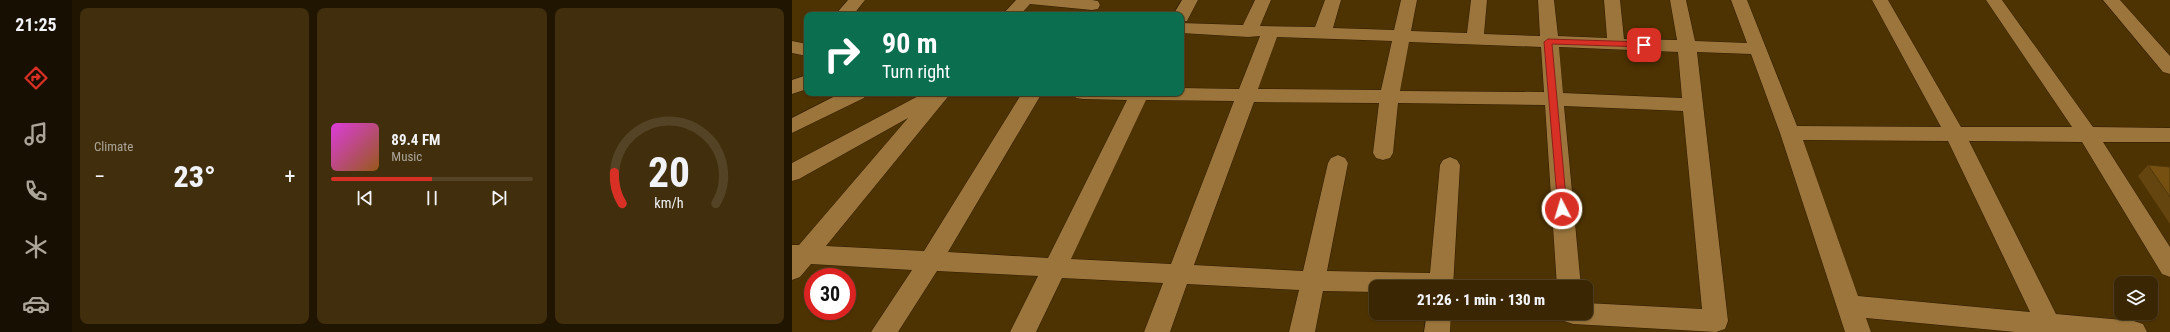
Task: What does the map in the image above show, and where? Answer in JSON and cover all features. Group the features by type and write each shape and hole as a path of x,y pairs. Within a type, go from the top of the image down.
{"street":[{"path":"847,12 857,0"},
{"path":"1014,12 1024,0"},
{"path":"1033,0 1091,7"},
{"path":"1184,12 1190,0"},
{"path":"1248,32 1263,0"},
{"path":"1322,34 1333,0"},
{"path":"1383,153 1390,97 1409,0"},
{"path":"1475,40 1479,0"},
{"path":"1546,0 1548,42 1568,280"},
{"path":"1612,0 1616,44"},
{"path":"1593,314 1716,321 1692,105 1687,46 1678,0"},
{"path":"1739,0 1790,133 1858,332"},
{"path":"1880,0 1954,134 2050,328"},
{"path":"1994,0 2088,135 2170,267"},
{"path":"2111,0 2170,68"},
{"path":"1184,28 1270,33 1758,49"},
{"path":"1157,332 1270,33"},
{"path":"792,88 804,82"},
{"path":"1184,95 1553,99 1692,105"},
{"path":"792,126 851,96"},
{"path":"792,173 934,96"},
{"path":"796,260 937,96"},
{"path":"884,332 930,262 1030,96"},
{"path":"1023,332 1139,96"},
{"path":"1790,133 2170,135"},
{"path":"1302,332 1338,163"},
{"path":"1441,280 1450,165"},
{"path":"796,260 930,262 1055,269 1179,273 1313,282 1369,283"},
{"path":"1850,306 2050,328 2134,332"},
{"path":"1437,332 1438,320"}],"building":[{"path":"2148,165 2170,167 2170,197"}],"route":[{"path":"1562,209 1548,42 1644,45"}]}
